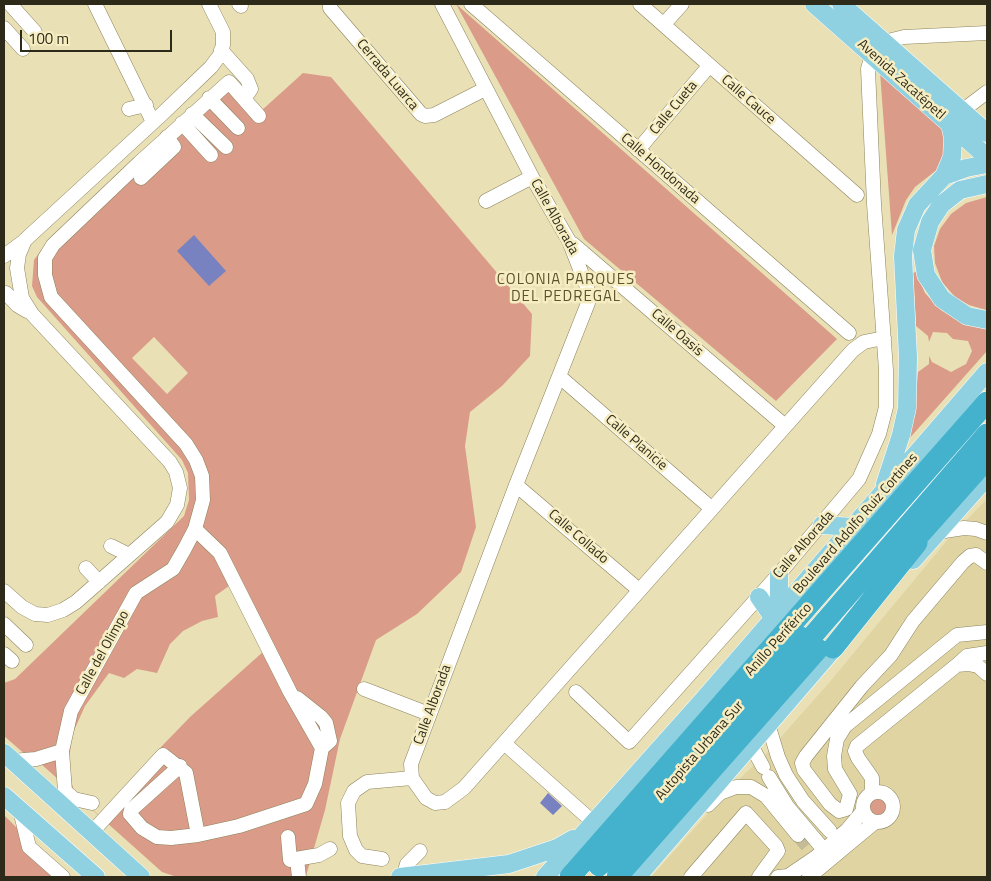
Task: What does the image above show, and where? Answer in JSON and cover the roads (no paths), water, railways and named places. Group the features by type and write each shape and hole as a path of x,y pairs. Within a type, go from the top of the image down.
{"highway":[{"name":"Anillo Periférico","path":"570,877 853,557 987,402"},
{"name":"Autopista Urbana Sur","path":"589,877 987,421"},
{"name":"Autopista Urbana Sur","path":"602,877 987,434"},
{"path":"617,877 957,494 987,474"},
{"path":"834,648 957,494"},
{"path":"646,789 651,776 690,728 703,700"},
{"path":"637,876 660,849"}],"main road":[{"name":"Avenida Zacatépetl","path":"814,4 878,48 956,117 987,157"},
{"name":"Avenida Zacatépetl","path":"840,4 878,48"},
{"name":"Avenida Zacatépetl","path":"956,117 987,133"},
{"path":"880,497 900,441 907,408 908,357 903,256 906,230 917,205 944,176 952,157 956,117"},
{"path":"944,176 966,168 987,164"},
{"path":"987,184 960,190 941,205 930,222 922,250 926,275 942,299 968,316 987,320"},
{"name":"Boulevard Adolfo Ruiz Cortines","path":"545,877 777,616 987,372"},
{"path":"660,849 987,474"},
{"path":"822,525 854,527"},
{"path":"777,616 779,574"},
{"path":"759,597 777,616"},
{"path":"8,757 136,873 153,877"},
{"path":"4,796 96,877"},
{"path":"401,877 509,864 557,848 581,836"}],"street":[{"path":"10,4 35,32"},
{"path":"94,4 128,78 157,118"},
{"path":"104,4 157,118"},
{"path":"4,256 58,210 64,195 157,118 211,67 221,50 223,32 209,4"},
{"name":"Cerrada Luarca","path":"330,4 330,8 420,114 434,116 485,89"},
{"name":"Calle Alborada","path":"412,778 411,764 429,714 588,303 588,287 569,241 532,177 442,4"},
{"name":"Calle Hondonada","path":"471,4 849,333"},
{"name":"Calle Cauce","path":"640,4 857,195"},
{"path":"664,24 682,4"},
{"path":"4,28 23,49"},
{"path":"878,48 904,37 987,33"},
{"name":"Calle Alborada","path":"576,692 629,742 822,525 859,479 879,434 886,408 884,338 868,69 878,48"},
{"path":"221,50 247,79 251,89 244,99 259,116"},
{"name":"Calle Cueta","path":"638,150 709,66"},
{"name":"Calle del Olimpo","path":"92,803 74,799 64,791 62,752 71,711 136,593 173,569 195,528 203,500 202,476 196,460 186,444 51,298 45,275 45,258 53,246 187,118 229,82 244,99"},
{"path":"956,117 987,92"},
{"path":"210,98 238,128"},
{"path":"129,109 146,105"},
{"path":"187,118 226,148"},
{"path":"187,118 211,155"},
{"path":"141,178 174,146 167,137"},
{"path":"486,201 532,177"},
{"path":"48,200 58,210"},
{"path":"4,591 22,607 35,614 48,615 76,602 167,522 177,505 180,488 176,472 170,462 32,314 22,298 16,268 25,240"},
{"name":"Calle Oasis","path":"569,241 784,426"},
{"path":"6,293 17,305 32,314"},
{"path":"382,859 362,856 356,850 350,836 348,803 354,791 367,782 412,778 426,798 435,802 445,802 464,788 853,350 864,342 884,338"},
{"name":"Calle Planicie","path":"560,377 711,508"},
{"name":"Calle Collado","path":"516,485 639,590"},
{"path":"180,766 131,810 130,814 142,828 157,837 198,835 239,826 306,804 314,784 322,748 290,692 220,553 195,528"},
{"path":"938,532 964,528 976,529 987,533"},
{"path":"111,546 129,555"},
{"path":"987,563 976,555 970,556 963,562 913,621 892,656 875,670 802,763 804,770 830,804 841,780 835,769 834,756 838,739 845,726 957,635 987,632"},
{"path":"86,568 99,582"},
{"path":"4,624 26,645"},
{"path":"872,793 884,793 892,801 893,806 889,817 884,821 875,822 866,818 863,810 864,801 872,793 872,778 855,751 857,746 967,656 987,653"},
{"path":"921,663 951,669 968,664 978,666 987,674"},
{"path":"875,670 881,682 891,688"},
{"path":"862,686 874,688 876,730"},
{"path":"364,688 429,714"},
{"path":"768,724 778,757 786,775 830,831"},
{"path":"504,742 593,822"},
{"path":"751,745 816,851"},
{"path":"8,757 36,759 62,752"},
{"path":"92,832 163,755 180,766 186,773 198,835"},
{"path":"660,849 720,793 743,786 751,787 766,796 798,834"},
{"path":"20,810 29,847 63,877"},
{"path":"785,877 816,851 847,830 863,810"},
{"path":"691,877 728,835 742,815 749,814 778,851 763,876"},
{"path":"809,877 875,822"},
{"path":"288,837 290,860 319,855 330,850"},
{"path":"401,877 407,864 420,851"},
{"path":"297,859 299,877"}],"water":[{"path":"194,235 226,271 209,286 177,251"},
{"path":"548,793 562,806 553,815 540,803"}],"tunnel":[{"path":"798,835 809,848"}],"district":[{"name":"COLONIA PARQUES DEL PEDREGAL","path":"566,288"}]}
